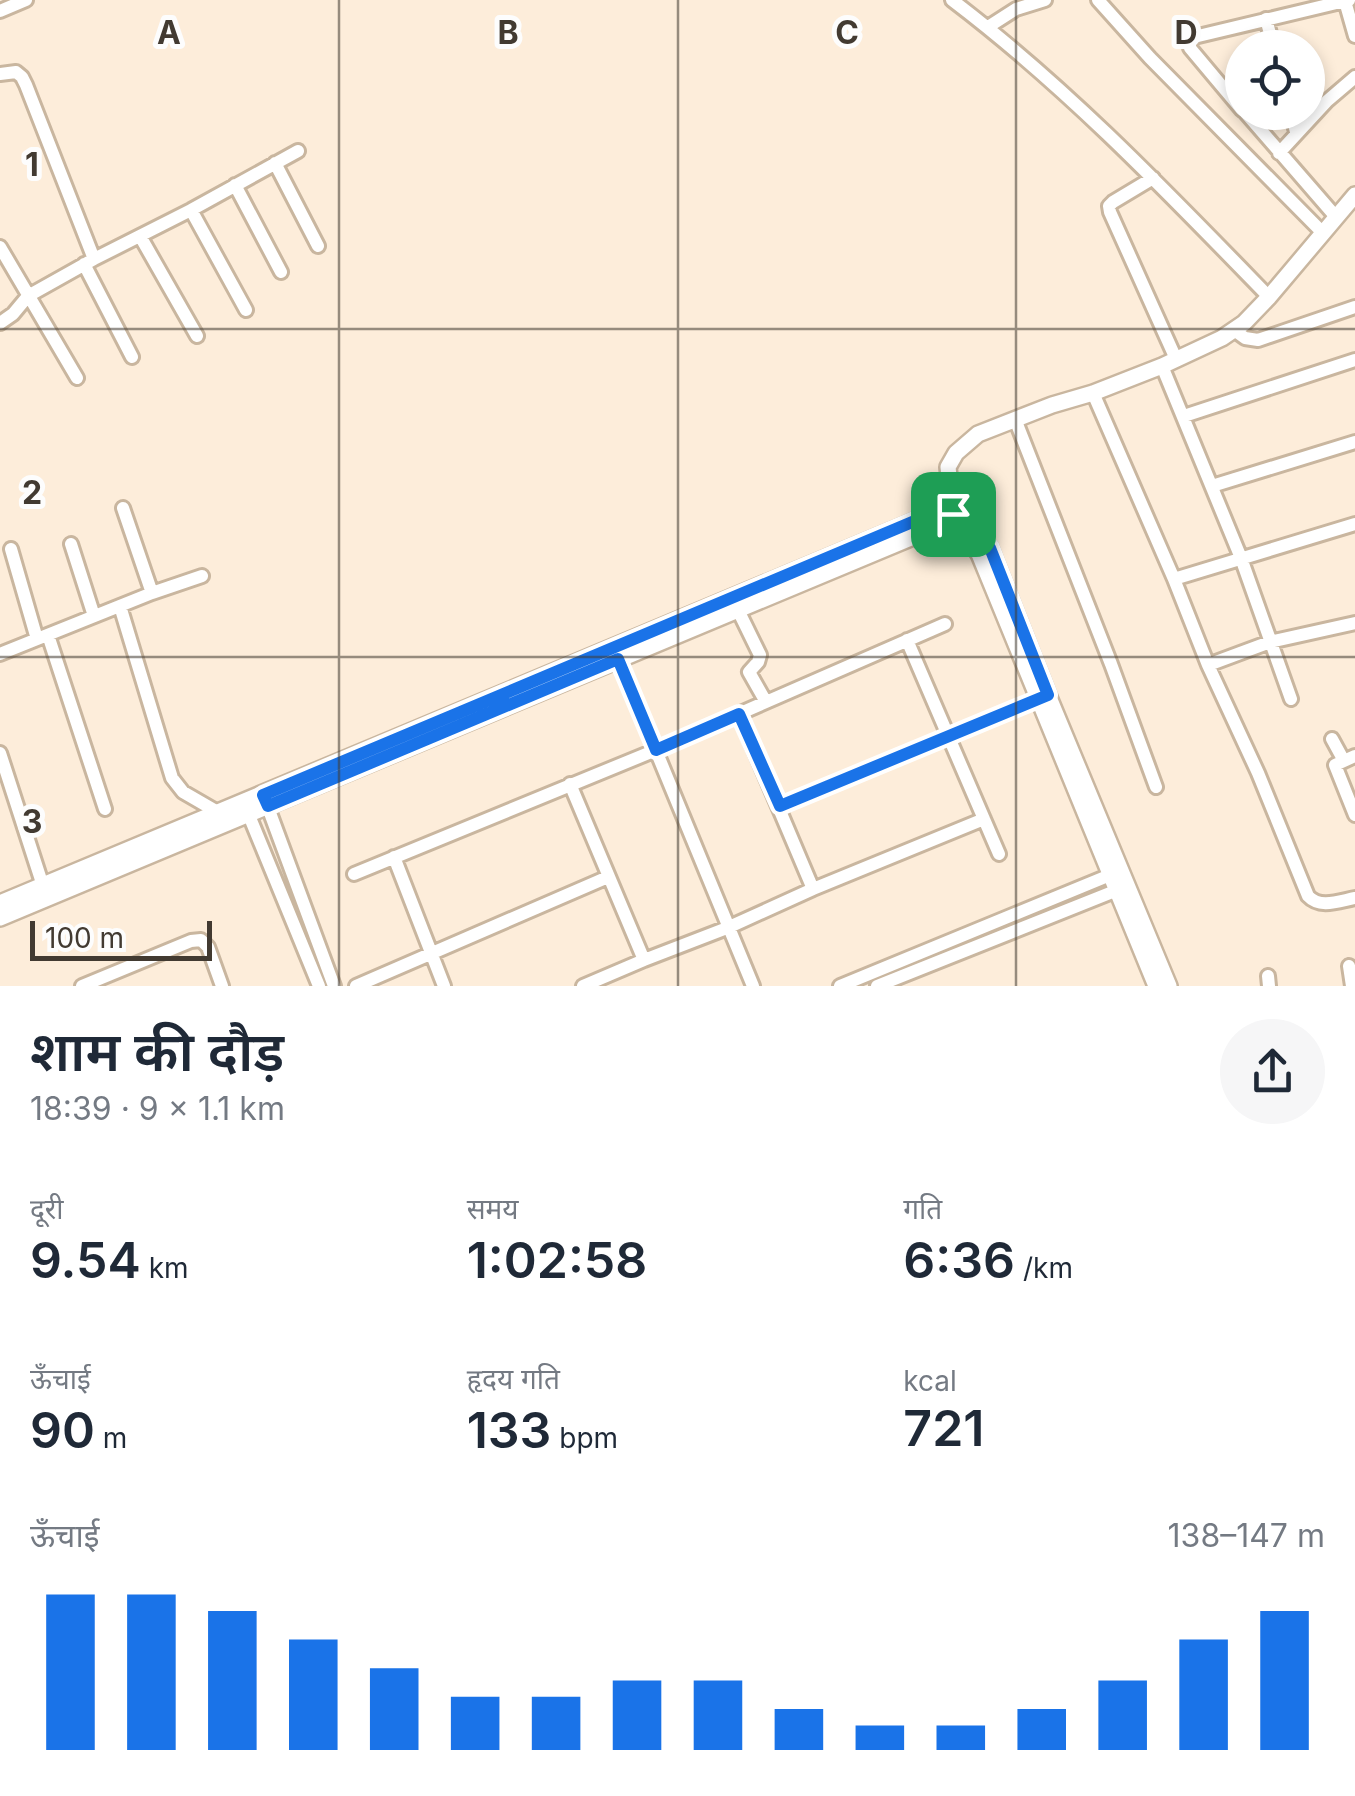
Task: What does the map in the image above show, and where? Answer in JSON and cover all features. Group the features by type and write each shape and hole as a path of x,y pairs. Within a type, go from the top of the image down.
{"street":[{"path":"0,12 26,0"},
{"path":"952,0 1095,120 1269,297"},
{"path":"988,27 1016,9 1045,0"},
{"path":"1098,0 1322,232"},
{"path":"1225,89 1190,48 1194,37 1347,0 1355,36"},
{"path":"1266,19 1269,30"},
{"path":"0,74 16,72 26,84 89,261 132,356"},
{"path":"1279,153 1355,77"},
{"path":"1260,130 1336,217"},
{"path":"0,323 28,296 298,150"},
{"path":"275,164 318,246"},
{"path":"1153,178 1112,202 1110,212 1169,362 1184,416 1241,558 1291,699"},
{"path":"235,186 281,272"},
{"path":"951,521 948,468 956,453 978,434 1093,393 1222,338 1244,324 1355,196"},
{"path":"192,210 246,310"},
{"path":"140,236 196,336"},
{"path":"0,247 77,378"},
{"path":"1234,330 1245,338 1258,340 1355,308"},
{"path":"1184,416 1355,360"},
{"path":"1093,393 1308,896 1322,904 1355,898"},
{"path":"1015,419 1156,787"},
{"path":"1212,486 1355,442"},
{"path":"123,508 152,593"},
{"path":"0,904 265,801 940,513 979,554 1119,880 1170,986"},
{"path":"616,653 738,610 951,521"},
{"path":"1174,579 1355,524"},
{"path":"72,544 94,616"},
{"path":"11,549 105,808"},
{"path":"0,654 202,576"},
{"path":"120,606 172,778 183,792 222,817"},
{"path":"738,610 760,655 749,672 766,702"},
{"path":"354,874 656,750 945,624"},
{"path":"1208,665 1270,642 1355,624"},
{"path":"908,640 999,854"},
{"path":"616,653 753,986"},
{"path":"780,806 1043,698"},
{"path":"739,714 813,889"},
{"path":"1332,739 1350,759 1335,765 1355,815"},
{"path":"0,753 43,886"},
{"path":"570,784 644,960"},
{"path":"265,801 334,986"},
{"path":"246,808 319,986"},
{"path":"0,918 222,817"},
{"path":"583,986 984,819"},
{"path":"394,856 444,986"},
{"path":"356,986 608,877"},
{"path":"840,986 1119,880"},
{"path":"876,986 1119,880"},
{"path":"1119,880 1156,986"},
{"path":"82,986 200,940 208,947 222,986"},
{"path":"1349,966 1352,986"}],"route":[{"path":"940,513 953,514 970,524 990,548 1048,695 780,806 739,714 656,750 618,659 268,806 263,795 917,520 940,513"}]}
